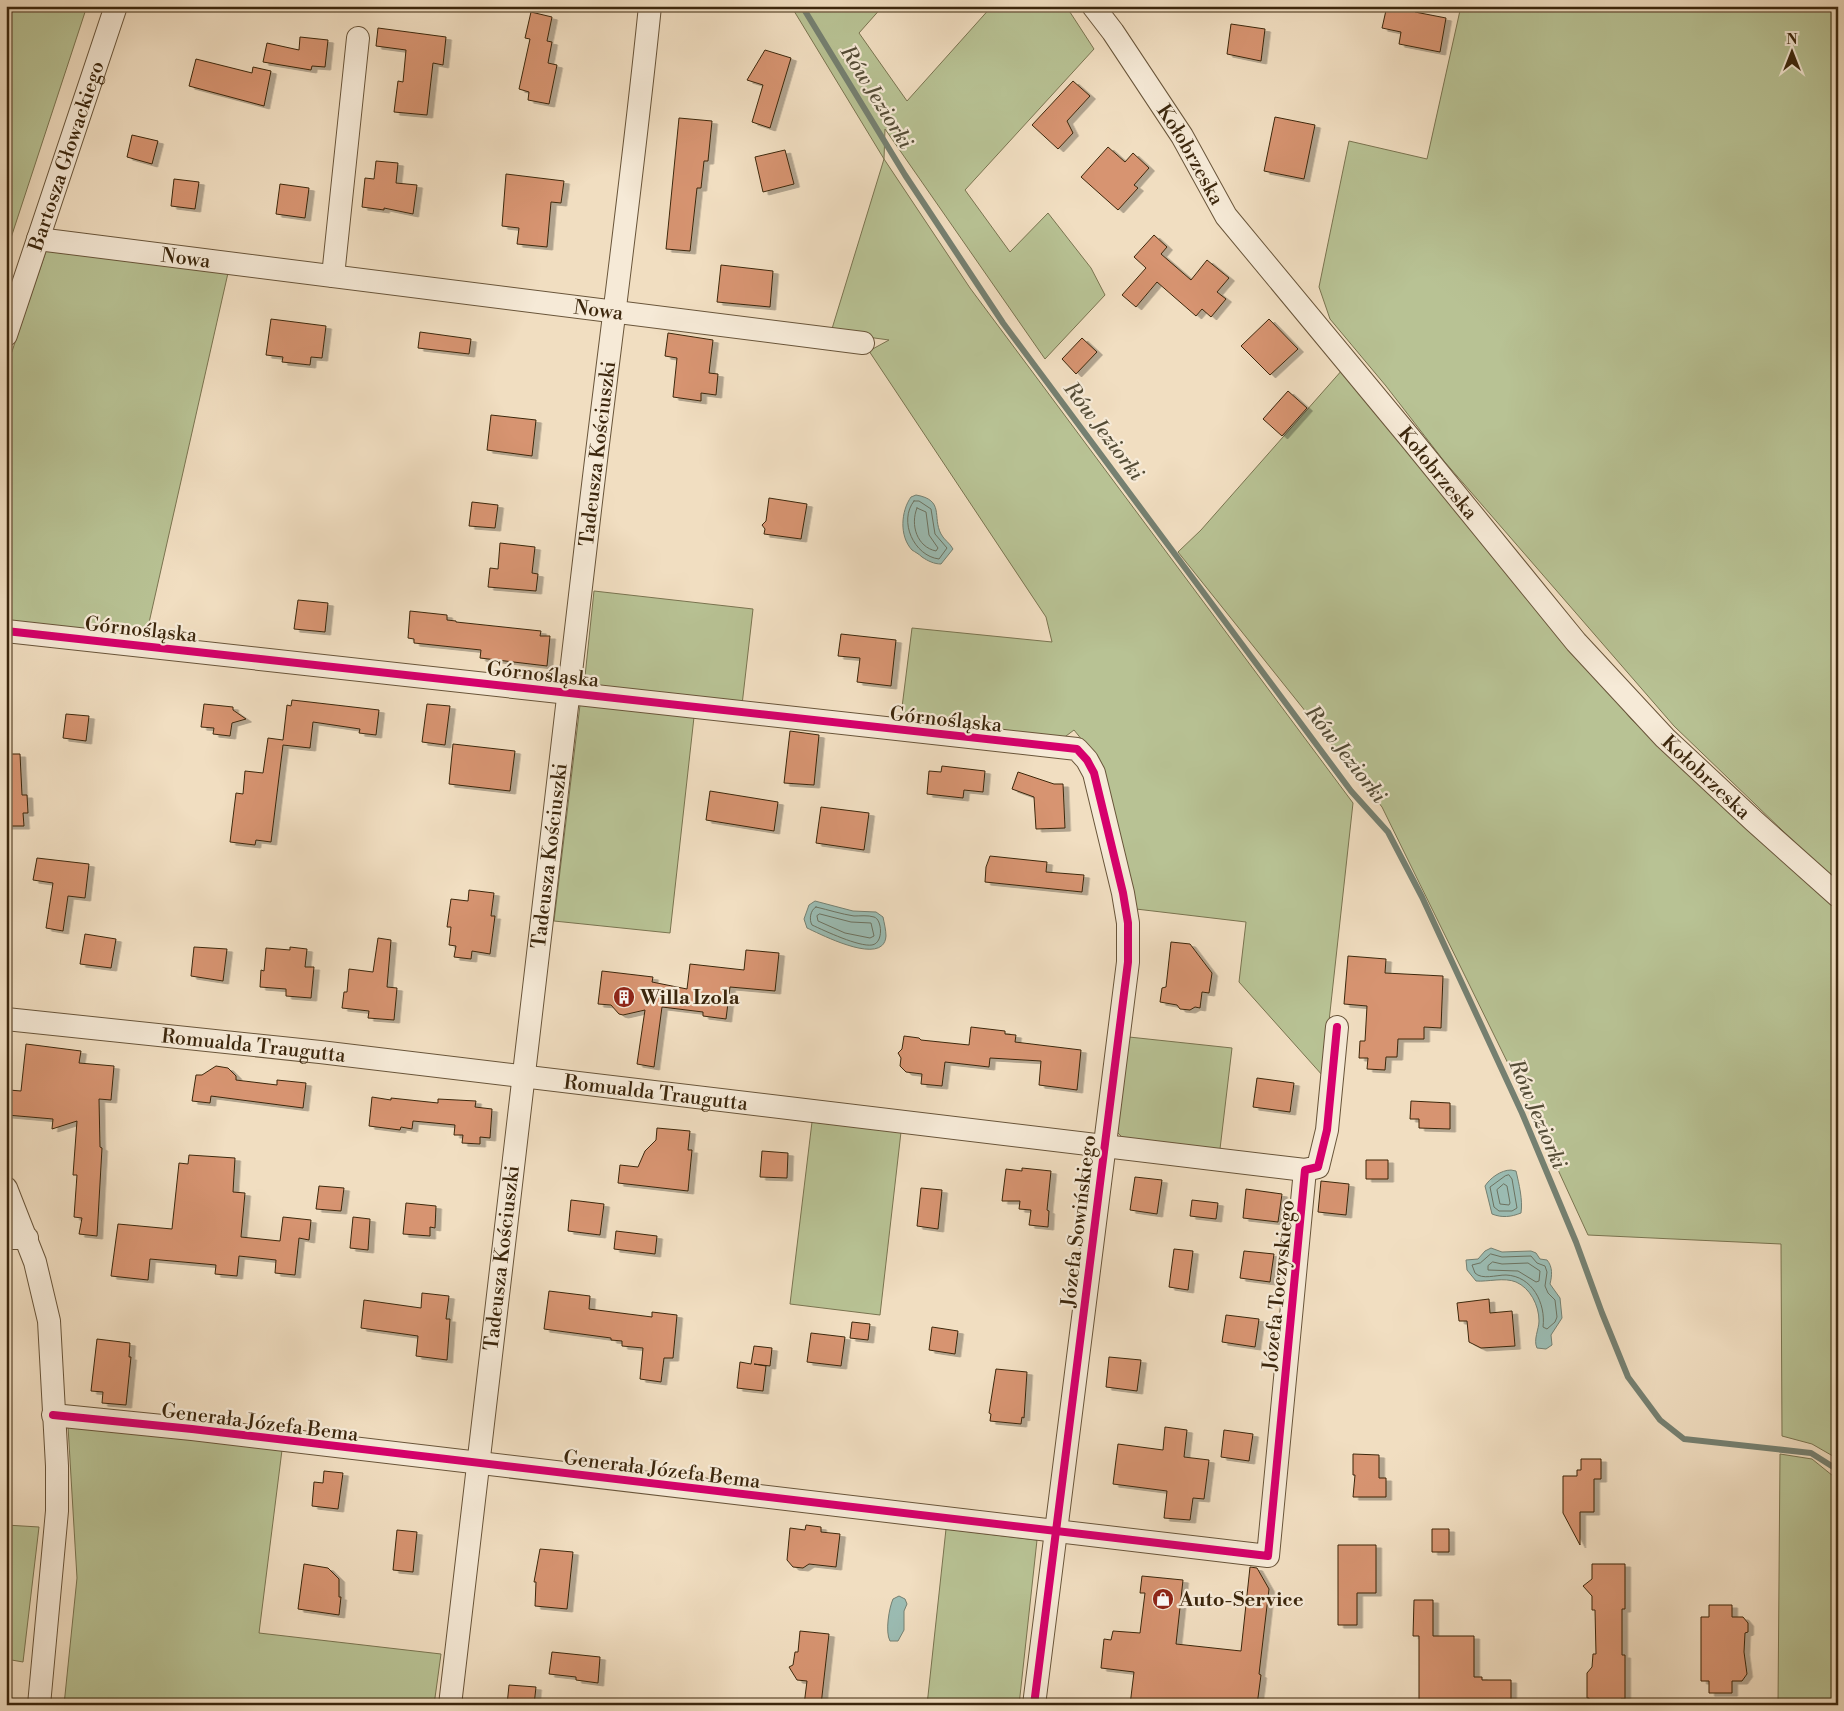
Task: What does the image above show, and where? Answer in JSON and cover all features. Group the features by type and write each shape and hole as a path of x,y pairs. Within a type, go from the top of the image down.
{"street":[{"name":"Bartosza Głowackiego","path":"6,335 116,6"},
{"name":"Tadeusza Kościuszki","path":"450,1705 476,1464 636,142 650,6"},
{"name":"Kołobrzeska","path":"1093,6 1113,32 1182,136 1226,216 1576,642 1665,738 1754,822 1838,896"},
{"path":"333,276 358,38"},
{"name":"Nowa","path":"38,239 863,343"},
{"name":"Górnośląska","path":"6,631 1077,749"},
{"name":"Józefa Sowińskiego","path":"1034,1705 1103,1146 1128,962 1128,923 1124,893 1094,773 1087,760 1077,749"},
{"name":"Romualda Traugutta","path":"6,1019 203,1038 1305,1170"},
{"path":"1305,1170 1318,1167 1322,1158 1337,1028"},
{"name":"Józefa Toczyskiego","path":"1268,1556 1305,1170"},
{"path":"6,1188 16,1238 41,1282 48,1321 57,1466 57,1511 39,1705"},
{"name":"Generała Józefa Bema","path":"53,1415 202,1430 476,1464 1268,1556"}],"green space":[{"path":"6,6 87,6 6,253"},
{"path":"791,6 883,6 859,33 907,101 992,6 1066,6 1094,49 965,190 1010,252 1048,213 1091,268 1105,295 1045,359 885,129 884,159"},
{"path":"1461,6 1838,6 1838,884 1674,726 1444,461 1386,386 1330,319 1319,287 1349,141 1427,159"},
{"path":"884,159 970,288 1353,803 1323,1076 1239,982 1246,922 1136,909 1096,757 1074,730 1058,742 900,723 912,628 1052,642 1046,617 869,351 889,340 831,332"},
{"path":"46,251 228,273 146,636 6,620 6,369"},
{"path":"1343,369 1631,719 1838,911 1838,1459 1812,1444 1782,1436 1781,1244 1588,1235 1525,1098 1382,807 1178,552 1201,530"},
{"path":"594,591 753,609 742,705 584,686"},
{"path":"580,705 694,717 670,933 554,921"},
{"path":"1129,1037 1232,1048 1220,1149 1123,1138 1117,1132"},
{"path":"812,1122 901,1132 880,1315 790,1304"},
{"path":"68,1426 282,1450 259,1633 441,1654 434,1705 64,1705 77,1578"},
{"path":"1780,1454 1812,1459 1838,1480 1838,1705 1778,1705"},
{"path":"6,1525 39,1527 23,1662 6,1659"},
{"path":"946,1529 1037,1540 1019,1705 927,1705"}],"water":[{"path":"916,495 925,497 934,505 941,534 953,549 941,564 929,561 912,550 905,538 903,516 911,497"},
{"path":"815,901 853,911 876,912 883,917 886,936 883,945 875,949 864,949 838,942 807,928 804,919 809,905"},
{"path":"1503,1171 1516,1171 1521,1197 1521,1213 1506,1216 1492,1214 1485,1186 1496,1175"},
{"path":"1491,1248 1502,1252 1531,1251 1536,1253 1540,1259 1547,1260 1549,1263 1552,1272 1550,1284 1560,1298 1562,1318 1551,1335 1552,1345 1546,1349 1537,1348 1536,1345 1539,1315 1533,1298 1526,1288 1511,1281 1476,1281 1467,1270 1466,1260 1478,1259 1485,1251"},
{"path":"899,1596 905,1599 907,1604 904,1611 904,1630 898,1641 890,1641 888,1626 890,1608 893,1599"}],"building":[{"path":"1387,6 1416,6 1415,12 1446,18 1440,52 1399,44 1401,32 1382,28"},
{"path":"531,12 552,17 547,41 552,42 548,63 557,65 549,104 528,100 529,92 519,89 530,39 525,38"},
{"path":"1231,24 1265,29 1261,61 1227,54"},
{"path":"378,28 446,37 443,65 433,63 427,115 394,112 398,81 403,82 406,50 376,46"},
{"path":"300,37 328,40 325,67 312,66 311,70 263,62 267,43 299,50"},
{"path":"765,50 791,58 770,128 752,122 763,85 747,80"},
{"path":"196,59 252,73 253,67 271,71 264,106 189,86"},
{"path":"1073,81 1090,96 1067,121 1073,133 1058,149 1032,125"},
{"path":"1275,117 1315,125 1304,179 1264,171"},
{"path":"679,118 712,121 708,161 704,161 701,188 697,188 690,251 666,249"},
{"path":"132,135 158,141 152,164 127,157"},
{"path":"1108,147 1125,162 1133,153 1149,168 1134,185 1138,188 1118,210 1081,177"},
{"path":"785,150 794,184 763,192 755,157"},
{"path":"376,161 398,163 396,183 417,185 413,214 384,208 384,210 362,207 365,178 374,179"},
{"path":"506,174 564,181 561,203 551,202 547,247 517,244 519,228 502,226"},
{"path":"174,179 199,182 195,209 171,206"},
{"path":"280,184 309,188 305,218 276,214"},
{"path":"1154,235 1167,247 1161,254 1191,280 1207,260 1229,278 1217,292 1226,299 1211,317 1202,309 1196,316 1157,282 1136,307 1122,295 1146,268 1134,257"},
{"path":"721,265 773,271 770,307 717,302"},
{"path":"271,319 326,326 322,358 311,357 310,365 282,362 283,357 266,355"},
{"path":"1269,319 1298,349 1270,375 1241,346"},
{"path":"420,332 471,339 469,354 418,348"},
{"path":"668,333 713,340 709,373 718,374 716,395 701,393 701,401 673,397 677,358 665,356"},
{"path":"1082,338 1097,352 1076,374 1062,359"},
{"path":"1288,391 1307,408 1282,436 1263,419"},
{"path":"491,415 536,420 532,456 487,450"},
{"path":"769,498 807,504 801,539 764,534 765,529 762,525 766,521"},
{"path":"472,502 498,505 495,528 469,526"},
{"path":"500,543 535,547 532,573 538,574 536,591 488,587 490,568 498,569"},
{"path":"298,600 328,603 325,632 294,629"},
{"path":"410,611 447,615 447,620 456,622 541,631 540,636 550,636 547,666 480,658 481,650 414,643 414,639 408,638"},
{"path":"841,634 896,640 891,686 857,682 860,658 838,656"},
{"path":"292,700 379,710 376,735 359,733 360,729 313,722 310,748 283,745 271,842 256,840 255,845 230,842 236,793 243,794 245,771 263,773 268,738 283,740 287,705 291,706"},
{"path":"204,704 233,707 233,710 246,719 232,723 230,736 213,734 214,728 201,727"},
{"path":"427,704 450,706 445,745 422,742"},
{"path":"66,714 89,716 86,741 63,738"},
{"path":"790,731 819,735 814,785 784,783"},
{"path":"453,744 515,751 510,791 449,784"},
{"path":"6,754 20,754 22,795 27,795 28,813 23,813 24,826 6,826"},
{"path":"942,766 985,771 983,792 964,790 963,798 927,794 929,771 941,772"},
{"path":"1018,772 1054,784 1063,784 1065,828 1036,829 1034,797 1012,789"},
{"path":"710,791 778,802 774,831 706,820"},
{"path":"821,807 869,813 864,850 816,843"},
{"path":"990,856 1047,862 1046,872 1084,875 1082,892 985,882 986,867"},
{"path":"37,858 89,864 85,898 68,896 63,931 46,928 53,883 33,880"},
{"path":"469,890 494,893 491,916 495,916 490,954 472,951 471,959 454,957 456,946 449,945 451,927 447,927 451,899 468,901"},
{"path":"85,934 116,939 111,968 80,964"},
{"path":"378,938 391,940 387,987 397,988 394,1020 368,1018 369,1011 342,1008 344,992 347,992 349,969 373,972"},
{"path":"1171,942 1190,944 1212,973 1209,993 1202,992 1200,1008 1180,1009 1177,1005 1160,1002 1162,988 1166,987"},
{"path":"194,947 227,949 223,981 191,976"},
{"path":"290,947 307,949 305,967 314,967 311,998 286,996 286,989 260,987 261,970 264,971 266,948 290,950"},
{"path":"746,950 779,953 775,991 730,987 726,1019 703,1016 703,1012 662,1007 654,1067 637,1064 645,1010 623,1015 619,1014 611,1005 598,1004 602,971 653,977 652,982 687,989 690,964 744,970"},
{"path":"1348,956 1386,959 1385,973 1443,976 1441,1028 1424,1027 1424,1039 1398,1039 1397,1057 1386,1057 1385,1070 1367,1069 1368,1058 1359,1058 1360,1041 1365,1041 1367,1006 1344,1004"},
{"path":"971,1027 1005,1031 1005,1034 1016,1035 1015,1042 1081,1050 1077,1090 1039,1085 1041,1061 990,1058 989,1067 945,1062 942,1086 921,1084 922,1074 906,1072 900,1066 901,1058 898,1053 902,1049 904,1036 921,1040 969,1045"},
{"path":"26,1044 81,1051 79,1063 114,1066 111,1100 99,1099 100,1147 102,1148 97,1236 79,1234 82,1218 74,1217 77,1175 73,1175 77,1121 52,1129 53,1119 7,1115 9,1090 21,1091"},
{"path":"216,1066 228,1068 236,1076 236,1080 277,1085 277,1080 306,1083 303,1108 211,1096 210,1103 192,1101 196,1075 202,1075"},
{"path":"1257,1078 1294,1083 1290,1112 1253,1107"},
{"path":"372,1097 438,1103 438,1099 476,1101 475,1107 492,1109 490,1138 480,1137 480,1144 462,1143 463,1135 454,1135 455,1125 413,1121 412,1129 401,1127 400,1130 369,1126"},
{"path":"1411,1101 1450,1103 1450,1129 1419,1128 1419,1119 1410,1119"},
{"path":"657,1128 690,1131 688,1150 692,1150 688,1191 618,1183 620,1165 638,1167 645,1151 656,1140"},
{"path":"762,1151 788,1153 787,1178 760,1177"},
{"path":"189,1155 235,1158 233,1192 245,1193 241,1237 280,1241 283,1217 311,1220 309,1240 299,1238 295,1275 275,1273 276,1260 239,1256 237,1276 215,1274 216,1265 150,1259 148,1280 111,1276 118,1224 172,1229 179,1163 188,1164"},
{"path":"1366,1160 1388,1160 1388,1179 1366,1179"},
{"path":"1022,1168 1051,1171 1047,1210 1049,1211 1048,1227 1029,1225 1031,1210 1019,1209 1020,1201 1002,1201 1006,1169 1022,1171"},
{"path":"1135,1177 1162,1180 1157,1214 1130,1210"},
{"path":"1321,1181 1349,1184 1346,1215 1318,1212"},
{"path":"319,1186 344,1188 341,1211 316,1209"},
{"path":"921,1188 942,1190 938,1229 917,1226"},
{"path":"1246,1189 1282,1194 1278,1222 1243,1218"},
{"path":"571,1200 604,1204 600,1235 568,1231"},
{"path":"1192,1200 1218,1203 1216,1219 1190,1216"},
{"path":"406,1203 436,1206 435,1228 430,1227 430,1236 403,1234"},
{"path":"353,1217 370,1219 368,1250 350,1248"},
{"path":"616,1231 657,1236 655,1254 614,1249"},
{"path":"1174,1249 1193,1251 1188,1290 1169,1287"},
{"path":"1244,1251 1274,1254 1270,1282 1240,1278"},
{"path":"549,1291 590,1296 589,1309 652,1317 652,1312 677,1315 673,1358 664,1358 661,1382 640,1379 643,1348 622,1346 622,1341 611,1340 611,1338 544,1329"},
{"path":"422,1293 449,1296 446,1319 450,1319 447,1360 416,1356 418,1336 361,1328 364,1300 421,1308"},
{"path":"1489,1299 1490,1313 1512,1311 1515,1346 1481,1348 1469,1342 1467,1321 1459,1321 1457,1303"},
{"path":"1226,1315 1259,1319 1255,1347 1222,1342"},
{"path":"852,1322 870,1324 868,1340 850,1338"},
{"path":"932,1327 958,1331 955,1354 929,1350"},
{"path":"811,1333 845,1337 841,1366 807,1362"},
{"path":"97,1339 130,1343 129,1357 131,1357 126,1405 102,1403 103,1392 91,1391"},
{"path":"754,1346 772,1348 770,1366 754,1364 766,1366 763,1391 737,1388 740,1362 751,1364"},
{"path":"1109,1357 1141,1360 1137,1391 1106,1387"},
{"path":"996,1369 1027,1372 1024,1418 1022,1417 1021,1424 990,1421 991,1414 989,1413"},
{"path":"1165,1427 1187,1430 1184,1457 1209,1460 1204,1499 1193,1498 1190,1520 1164,1518 1167,1491 1113,1484 1118,1444 1163,1450"},
{"path":"1224,1430 1253,1434 1249,1461 1221,1457"},
{"path":"1353,1454 1379,1455 1379,1478 1386,1478 1386,1497 1353,1497 1355,1475 1353,1475"},
{"path":"1581,1459 1601,1459 1601,1479 1594,1479 1594,1512 1580,1512 1580,1545 1563,1513 1563,1476 1577,1476 1577,1470 1581,1470"},
{"path":"324,1471 343,1473 338,1509 312,1506 314,1482 323,1483"},
{"path":"806,1525 821,1527 821,1532 840,1534 836,1567 809,1564 803,1568 793,1567 787,1560 790,1528 805,1530"},
{"path":"1432,1529 1449,1529 1449,1552 1432,1552"},
{"path":"397,1530 417,1532 413,1572 393,1570"},
{"path":"1338,1545 1376,1545 1376,1593 1357,1593 1357,1625 1338,1625"},
{"path":"540,1549 573,1552 567,1609 535,1606 536,1582 534,1582"},
{"path":"304,1564 328,1568 339,1579 339,1597 341,1597 339,1615 298,1609"},
{"path":"1592,1564 1625,1564 1625,1609 1622,1609 1622,1655 1625,1655 1625,1699 1621,1699 1621,1705 1589,1705 1589,1698 1587,1698 1587,1673 1592,1667 1593,1654 1596,1654 1595,1610 1592,1610 1592,1596 1583,1586 1592,1579"},
{"path":"1250,1567 1257,1568 1269,1589 1257,1705 1130,1705 1134,1672 1101,1668 1104,1639 1111,1640 1113,1631 1140,1633 1145,1593 1140,1593 1142,1576 1183,1580 1176,1644 1241,1651"},
{"path":"1414,1600 1433,1600 1433,1636 1474,1636 1474,1677 1482,1677 1482,1680 1511,1680 1511,1703 1503,1703 1503,1705 1419,1705 1419,1636 1413,1636"},
{"path":"1709,1605 1732,1605 1732,1617 1743,1617 1748,1623 1748,1632 1745,1633 1744,1652 1747,1674 1742,1681 1732,1681 1732,1693 1709,1693 1709,1681 1701,1681 1701,1617 1709,1617"},
{"path":"800,1631 829,1634 821,1705 804,1705 807,1681 797,1680 789,1667 793,1665 795,1652 798,1652"},
{"path":"552,1652 600,1657 598,1683 576,1680 576,1677 549,1674"},
{"path":"509,1685 536,1687 534,1705 507,1705"}],"waterway":[{"name":"Rów Jeziorki","path":"802,6 905,175 1003,323 1351,791 1388,832 1422,897 1522,1113 1576,1242 1628,1377 1660,1420 1684,1439 1811,1453 1838,1470"}],"cycle path":[{"path":"6,631 1077,749 1087,760 1094,773 1123,893 1128,923 1128,962 1034,1705"},
{"path":"53,1415 192,1429 1268,1556 1305,1170 1318,1167 1327,1130 1337,1027"}],"place":[{"name":"Willa Izola","path":"624,997"},
{"name":"Auto-Service","path":"1163,1599"}]}
